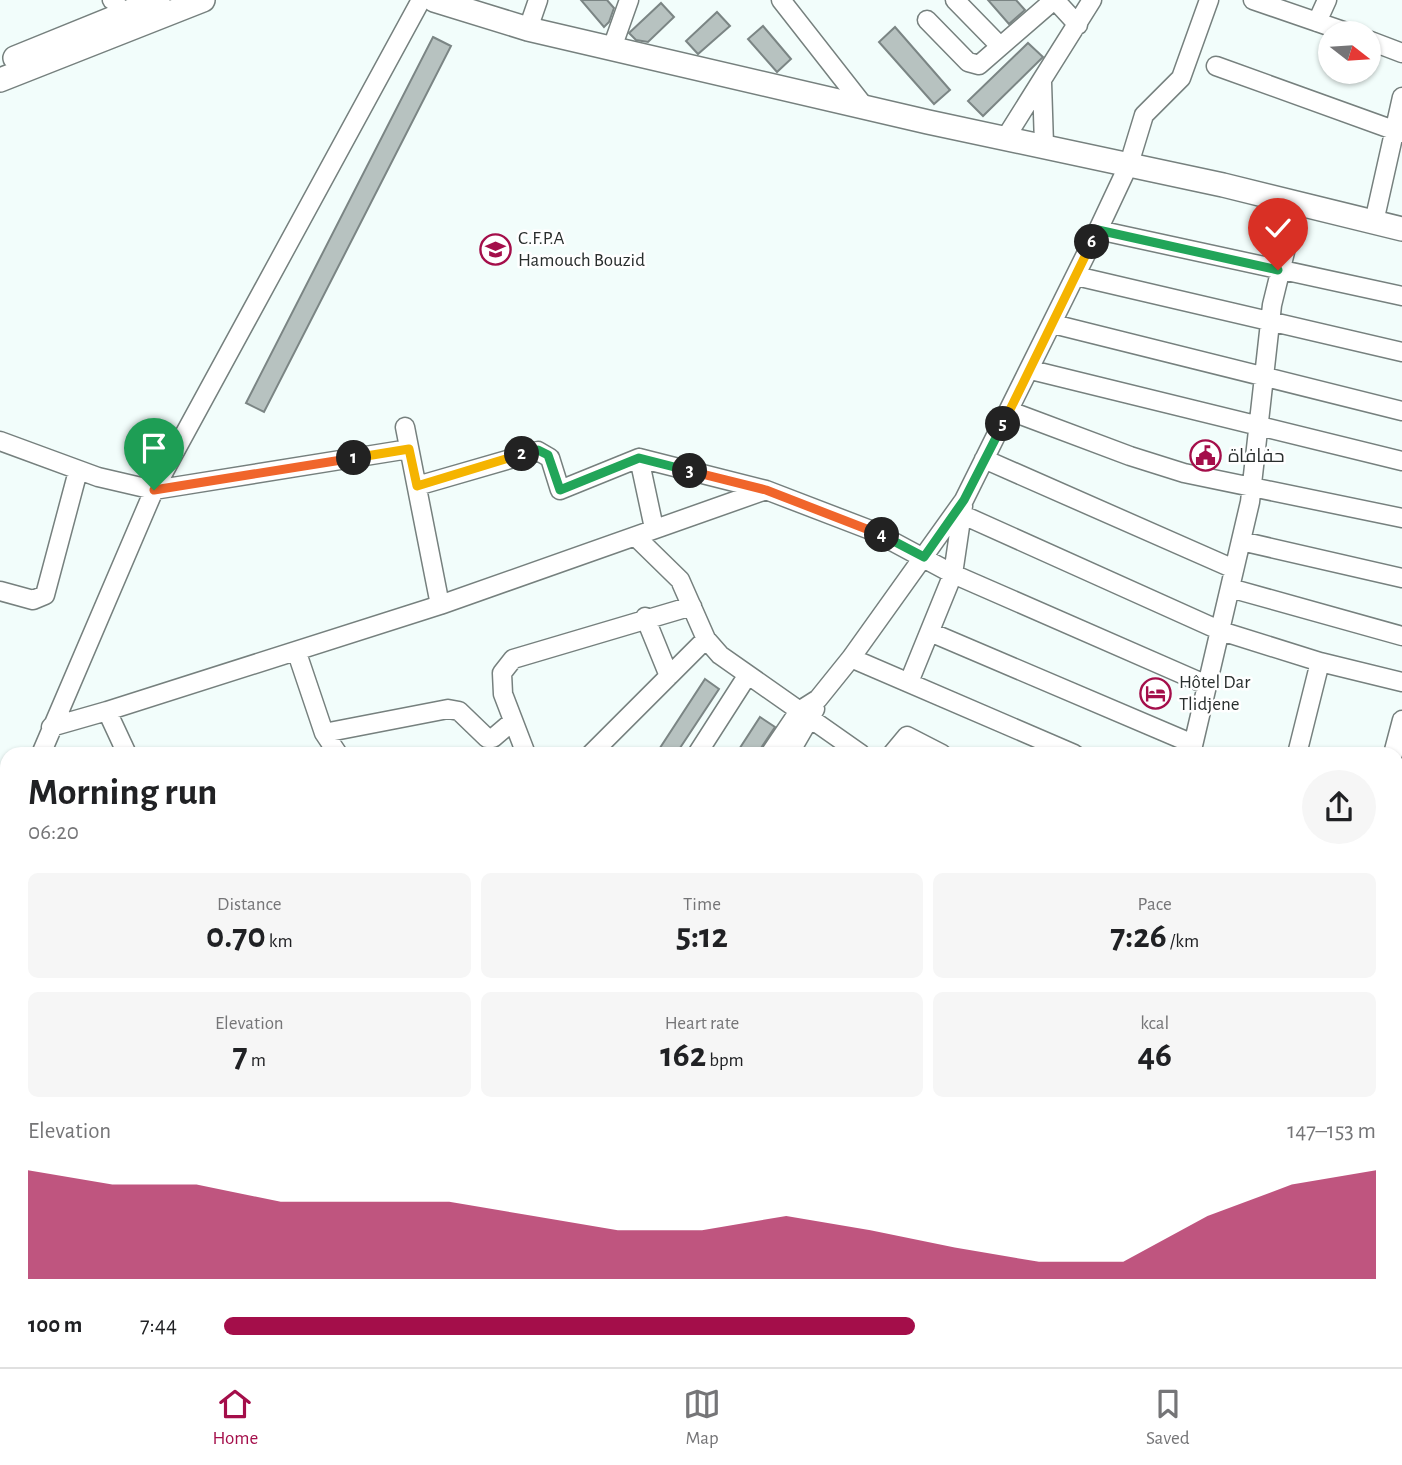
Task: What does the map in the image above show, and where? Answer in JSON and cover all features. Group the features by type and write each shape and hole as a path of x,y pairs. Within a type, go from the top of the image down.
{"main road":[{"path":"0,64 119,9 158,0"},
{"path":"0,80 119,9 203,0"},
{"path":"434,0 457,4 528,29 1129,164 1402,229"}],"street":[{"path":"44,747 154,490 421,0"},
{"path":"528,29 538,0"},
{"path":"612,48 629,0"},
{"path":"781,0 864,106"},
{"path":"955,0 1000,46"},
{"path":"927,20 974,65 979,65 1055,0 1078,25"},
{"path":"1006,137 1092,0"},
{"path":"909,682 953,574 963,508 984,458 1031,370 1129,164 1144,115 1181,78 1209,0"},
{"path":"1253,0 1317,22 1327,0"},
{"path":"1381,45 1402,53"},
{"path":"1216,66 1398,131"},
{"path":"1042,82 1044,145"},
{"path":"1374,222 1398,131 1402,97"},
{"path":"1192,747 1221,631 1252,485 1278,270 1297,203"},
{"path":"1098,230 1402,296"},
{"path":"1076,276 1402,352"},
{"path":"1053,324 1263,379 1402,411"},
{"path":"1031,370 1402,461"},
{"path":"1010,411 1130,456 1184,473 1402,518"},
{"path":"405,427 440,605"},
{"path":"0,440 78,471 154,490 409,449"},
{"path":"417,486 538,450 550,458 557,487 562,489 639,458 766,490 873,531 953,574 1207,685"},
{"path":"639,458 654,528"},
{"path":"984,458 1234,569"},
{"path":"0,591 33,600 45,595 78,471"},
{"path":"51,727 297,653 766,490"},
{"path":"776,747 851,658 963,508"},
{"path":"963,508 1221,631 1320,662 1402,682"},
{"path":"636,537 670,568 686,590 706,639 747,676 851,747"},
{"path":"1241,541 1402,578"},
{"path":"1230,588 1402,636"},
{"path":"523,747 501,681 502,673 513,659 645,617 692,606"},
{"path":"645,617 669,676"},
{"path":"930,632 1188,747"},
{"path":"598,747 706,639"},
{"path":"297,653 324,733 333,747"},
{"path":"851,658 1058,747"},
{"path":"1299,747 1320,662"},
{"path":"701,747 747,676"},
{"path":"324,733 448,709 459,711 487,738 493,738 513,721"},
{"path":"107,711 124,747"},
{"path":"792,747 806,715"},
{"path":"1395,747 1402,720"},
{"path":"897,747 901,741 911,736 930,747"}],"building":[{"path":"581,0 607,0 614,8 609,22 604,27"},
{"path":"988,0 1016,0 1025,10 1009,24"},
{"path":"661,3 674,17 648,42 636,40 629,33"},
{"path":"717,12 730,26 698,54 686,41"},
{"path":"763,26 791,59 777,72 748,39"},
{"path":"895,27 950,90 934,104 879,42"},
{"path":"433,37 451,46 264,412 246,403"},
{"path":"1028,43 1043,57 983,116 968,101"},
{"path":"705,679 719,689 681,747 661,747"},
{"path":"760,717 775,727 762,747 741,747"}],"place":[{"name":"C.F.P.A Hamouch Bouzid","path":"495,249"},
{"name":"حفافاة","path":"1205,456"},
{"name":"Hôtel Dar Tlidjene","path":"1156,693"}],"route":[{"path":"154,490 409,449 417,486 538,450 544,451 550,458 560,490 639,458 766,490 873,531 924,557 964,500 1031,370 1098,230 1278,270"}]}
